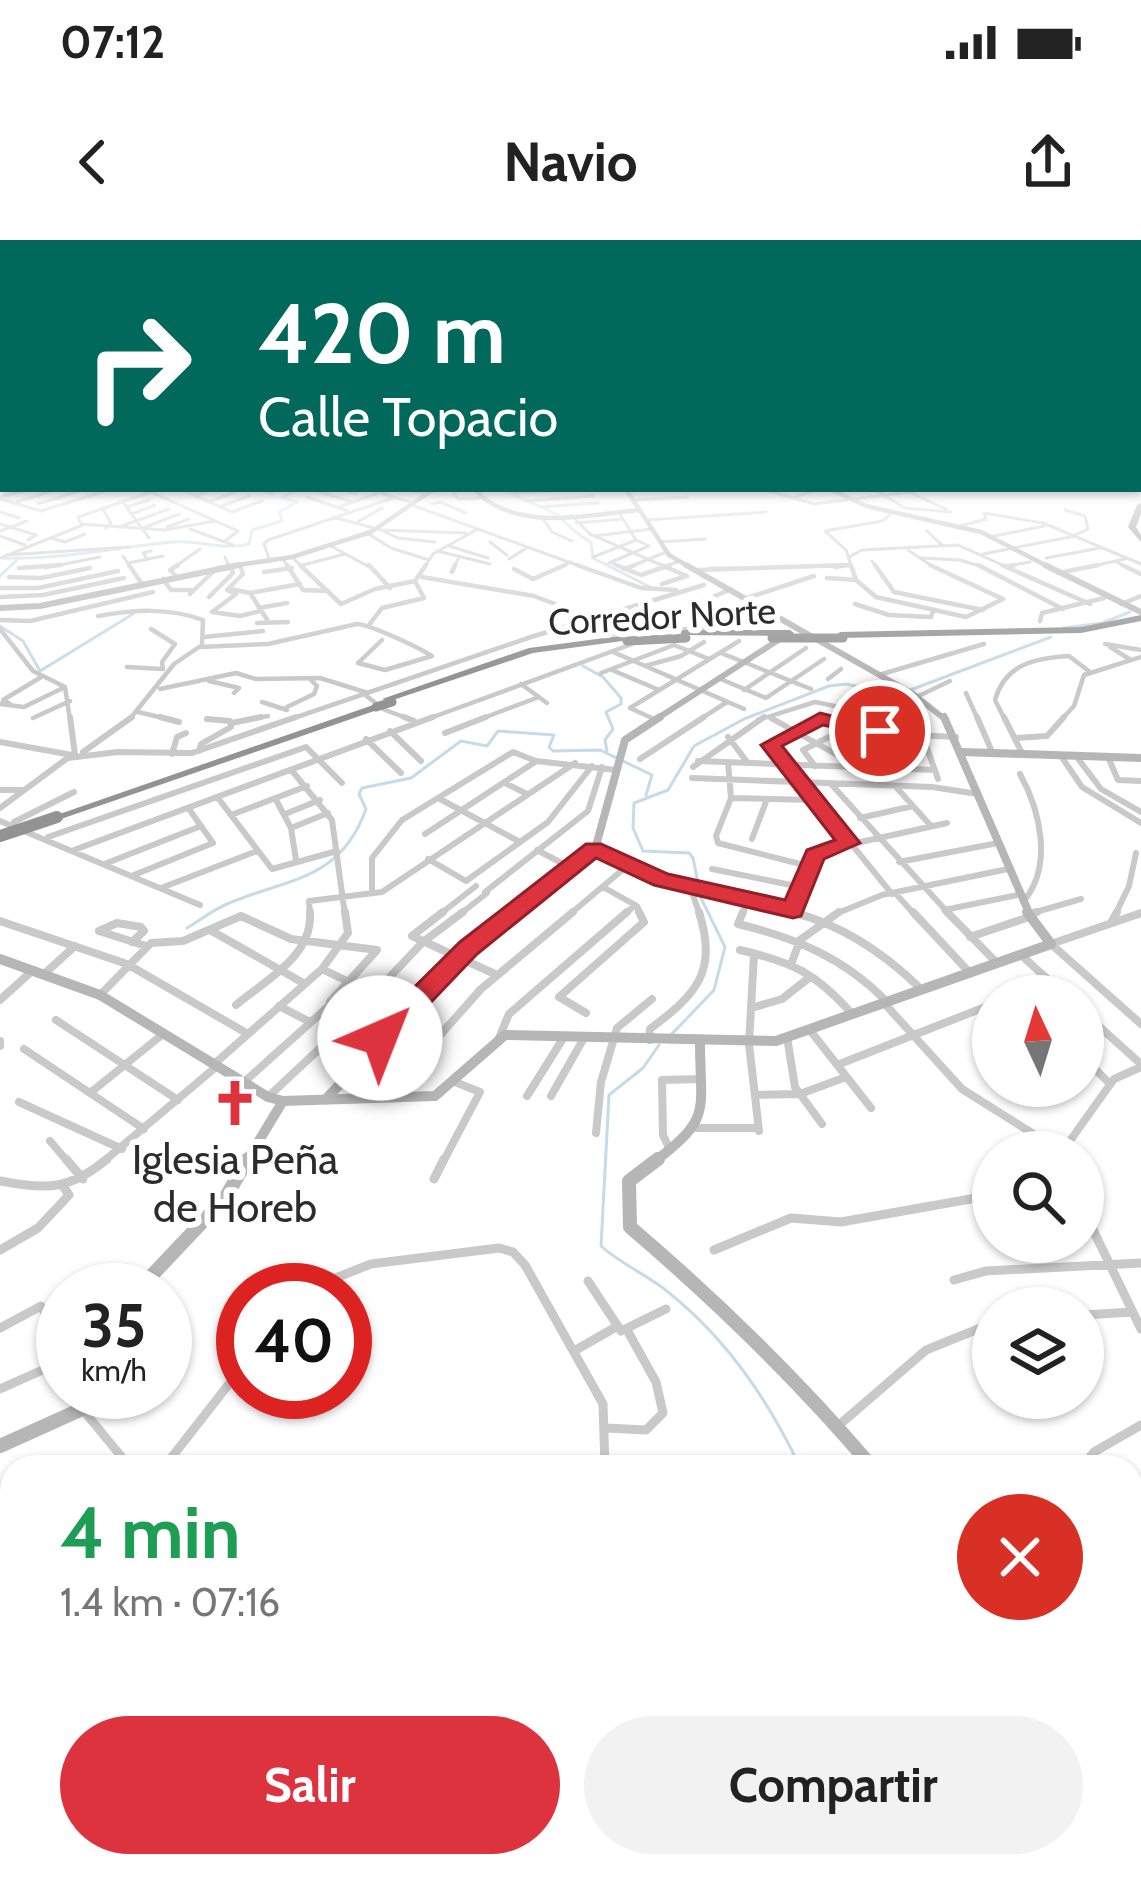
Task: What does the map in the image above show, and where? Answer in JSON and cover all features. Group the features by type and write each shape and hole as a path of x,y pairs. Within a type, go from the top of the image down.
{"highway":[{"name":"Corredor Norte","path":"4,830 532,650 611,638 685,635 773,638 1083,632 1140,616"},
{"path":"685,635 795,634"},
{"name":"Corredor Norte","path":"377,700 535,652 627,638"}],"street":[{"path":"0,531 24,522"},
{"path":"106,528 111,522"},
{"path":"118,535 134,522"},
{"path":"137,522 149,538"},
{"path":"4,554 82,525 118,535 158,522"},
{"path":"164,530 181,522"},
{"path":"142,529 190,529 211,522"},
{"path":"219,522 238,532 225,541"},
{"path":"270,561 264,544 268,540 317,522"},
{"path":"350,522 398,538 435,542"},
{"path":"2,602 10,608 67,601 176,576 287,558 374,531 385,522"},
{"path":"465,522 651,590 670,591 711,578"},
{"path":"546,522 552,532 572,541"},
{"path":"576,523 585,522"},
{"path":"624,522 635,540"},
{"path":"647,522 666,552 748,598 795,634 882,674 946,719 1028,916 1052,944 1141,1024"},
{"path":"874,522 825,531 849,561 856,580 874,596 971,617 1003,598 946,575 908,550"},
{"path":"937,522 990,537 1140,616"},
{"path":"960,526 973,522"},
{"path":"1033,522 1141,564"},
{"path":"980,554 1075,536 1088,530 1087,522"},
{"path":"576,523 594,536 687,576 662,584"},
{"path":"220,530 228,526"},
{"path":"990,537 1045,526"},
{"path":"10,528 36,535 25,544"},
{"path":"374,531 466,533 482,528"},
{"path":"190,529 233,545"},
{"path":"164,530 175,542"},
{"path":"594,536 652,530"},
{"path":"0,531 25,544"},
{"path":"374,531 407,555 429,560"},
{"path":"927,531 943,546"},
{"path":"369,625 382,608 424,598 418,579 429,560 437,551 469,536 466,533"},
{"path":"50,537 65,542 85,534"},
{"path":"504,536 490,542 505,549 508,557 530,546"},
{"path":"659,542 705,539"},
{"path":"593,556 635,540 650,546 608,563 641,575 680,561"},
{"path":"695,570 724,565 790,572 849,561 862,550 958,545 1090,604"},
{"path":"331,546 368,564 390,588"},
{"path":"437,551 458,559 489,561 447,546"},
{"path":"4,554 129,548"},
{"path":"1046,558 1102,548"},
{"path":"176,576 170,570 200,549"},
{"path":"147,559 143,553 151,551"},
{"path":"624,569 666,552"},
{"path":"264,572 347,554"},
{"path":"920,559 952,555 977,563 1063,609"},
{"path":"123,556 153,592"},
{"path":"128,563 163,556"},
{"path":"20,568 100,557"},
{"path":"110,557 130,586"},
{"path":"225,557 243,574 228,588"},
{"path":"53,558 63,591"},
{"path":"287,558 303,566 341,604 375,589 418,579 534,596 555,604 590,635 703,628 696,608 700,599 730,589"},
{"path":"287,558 289,568 309,593 328,591"},
{"path":"452,572 458,559"},
{"path":"1058,573 1127,559"},
{"path":"28,560 9,578 89,568"},
{"path":"87,560 104,592"},
{"path":"514,569 533,579 572,561"},
{"path":"872,561 893,592 985,610"},
{"path":"1008,566 1030,562"},
{"path":"1115,562 1141,574"},
{"path":"209,597 236,565"},
{"path":"163,579 174,592 192,592 218,568"},
{"path":"0,588 59,584 118,571"},
{"path":"748,598 814,576"},
{"path":"2,602 26,578"},
{"path":"2,602 124,578"},
{"path":"827,578 856,580"},
{"path":"228,588 250,593 300,584"},
{"path":"0,742 72,756 199,751 289,720 377,700 530,637 704,585"},
{"path":"228,588 236,594 212,612 242,616 287,603"},
{"path":"115,590 121,599"},
{"path":"0,622 30,620 153,592"},
{"path":"136,610 153,592"},
{"path":"250,593 268,621"},
{"path":"874,596 855,604 905,617 931,617 933,611"},
{"path":"1120,604 1141,596"},
{"path":"1040,621 1042,613 1104,598"},
{"path":"67,601 74,610"},
{"path":"0,622 10,608"},
{"path":"98,616 175,611 199,618 204,637 201,646"},
{"path":"0,622 43,676 65,687 72,756"},
{"path":"257,623 288,622"},
{"path":"0,808 72,756 115,736 158,689 165,672 201,646 276,643 343,625 369,625 382,640 418,646 432,656 385,670 358,663 382,640"},
{"path":"151,629 175,644 162,662 165,672"},
{"path":"204,637 263,631"},
{"path":"74,850 661,632"},
{"path":"325,1100 458,958 593,849 625,740 773,638 795,634"},
{"path":"654,719 630,708 739,641"},
{"path":"645,666 704,642"},
{"path":"882,674 984,644"},
{"path":"601,674 674,646 710,660"},
{"path":"1015,738 1047,736 1073,708 1084,676 1132,661 1138,649 1108,646 1132,661"},
{"path":"744,690 806,649"},
{"path":"611,651 744,709"},
{"path":"721,653 811,689"},
{"path":"1023,755 994,696 1016,667 1026,660 1066,655 1090,672"},
{"path":"718,678 766,698 824,659"},
{"path":"128,667 165,672"},
{"path":"610,670 659,691"},
{"path":"828,680 841,670"},
{"path":"158,689 236,673 256,679 309,678 377,700 385,710 415,722"},
{"path":"23,706 4,698 43,676"},
{"path":"262,702 287,707 314,694 317,686 309,678"},
{"path":"202,680 239,688 234,693"},
{"path":"851,694 883,702 950,681"},
{"path":"521,684 547,703"},
{"path":"0,704 23,706 65,687"},
{"path":"966,693 993,754"},
{"path":"913,696 938,779"},
{"path":"445,734 539,697"},
{"path":"34,718 70,701"},
{"path":"640,759 728,701"},
{"path":"888,717 805,702 728,737 696,764 935,770"},
{"path":"883,702 904,769"},
{"path":"287,707 289,720"},
{"path":"844,743 861,710"},
{"path":"138,712 179,722"},
{"path":"207,719 232,723 268,716"},
{"path":"769,718 837,755 826,755"},
{"path":"956,737 894,734 820,718 771,745 849,843 970,973"},
{"path":"199,751 201,744 232,723"},
{"path":"390,731 421,761"},
{"path":"172,754 177,737 186,734"},
{"path":"815,766 803,750 829,736 866,746 874,768"},
{"path":"728,737 748,763"},
{"path":"366,740 401,773"},
{"path":"47,837 306,747 342,783"},
{"path":"372,893 372,858 402,820 513,752 536,761 618,763"},
{"path":"962,752 1141,758"},
{"path":"1061,756 1082,787 1141,812"},
{"path":"1076,756 1094,782 1141,823"},
{"path":"1108,757 1118,780 1141,781"},
{"path":"425,834 536,761"},
{"path":"236,1005 308,941 308,902 382,892 575,763"},
{"path":"728,763 731,798 716,836 718,843 808,866"},
{"path":"428,859 466,881 569,800 597,766"},
{"path":"384,983 423,942 588,812 597,766"},
{"path":"0,1181 39,1189 83,1179 178,1100 344,944 348,923 329,813 293,772"},
{"path":"944,910 1032,894 1039,867 1036,799 1020,774"},
{"path":"692,778 978,794"},
{"path":"505,783 527,794"},
{"path":"830,783 997,964"},
{"path":"231,815 307,786"},
{"path":"895,786 931,826"},
{"path":"0,790 23,790"},
{"path":"4,830 74,792"},
{"path":"1127,808 1141,796"},
{"path":"218,798 272,869 299,859 291,828 275,798"},
{"path":"439,798 520,842"},
{"path":"731,798 846,802"},
{"path":"752,838 766,799"},
{"path":"285,814 320,800"},
{"path":"860,818 913,806"},
{"path":"133,876 213,843 188,809"},
{"path":"291,828 329,813"},
{"path":"0,820 4,830"},
{"path":"793,910 808,866 820,851 947,823"},
{"path":"105,864 200,826"},
{"path":"4,830 47,837 200,905"},
{"path":"898,862 998,843"},
{"path":"593,849 627,866 820,919 890,959 921,989"},
{"path":"160,888 257,850"},
{"path":"537,850 571,868"},
{"path":"1112,921 1129,886 1136,853"},
{"path":"284,865 337,855"},
{"path":"385,1100 497,975 627,866"},
{"path":"712,868 801,887"},
{"path":"793,962 793,952 820,919 894,894 1008,869"},
{"path":"476,886 412,936 497,975"},
{"path":"652,1040 650,1029 685,1003 707,969 706,926 692,886"},
{"path":"586,1013 559,997 644,922 635,905 602,887"},
{"path":"970,937 1081,899"},
{"path":"748,900 738,924 803,940 862,973 962,1090 1027,1131"},
{"path":"0,959 100,995 214,1066 283,1101 424,1099 455,1082 500,1038 509,1014 635,905"},
{"path":"500,1038 530,1032 749,1044 787,1037 1141,913"},
{"path":"133,942 144,931 141,927 117,923 99,931 116,936 133,942 146,946 184,940 242,916 291,939 376,950 330,1004 244,1083"},
{"path":"2,924 127,964 248,1034"},
{"path":"210,930 305,984"},
{"path":"0,1000 75,946"},
{"path":"100,995 146,946"},
{"path":"740,950 793,962 831,990 852,1014"},
{"path":"697,1128 759,1130 749,1044 754,954"},
{"path":"1022,955 1044,975"},
{"path":"322,969 351,982"},
{"path":"751,1008 782,999 810,977"},
{"path":"596,1132 601,1082 617,1028 652,999"},
{"path":"279,1006 310,1023"},
{"path":"837,1065 972,1012"},
{"path":"56,1020 178,1100"},
{"path":"268,1096 347,1023"},
{"path":"809,1029 871,1108"},
{"path":"1076,1131 1110,1084 1141,1065 1104,1031"},
{"path":"90,1093 163,1034"},
{"path":"527,1096 565,1036"},
{"path":"551,1096 585,1037"},
{"path":"787,1037 800,1094 822,1124"},
{"path":"700,1042 702,1111 697,1128 628,1181 630,1227 730,1313 797,1380 861,1455"},
{"path":"24,1049 145,1129"},
{"path":"755,1095 800,1094 846,1076"},
{"path":"1104,1078 1110,1084"},
{"path":"670,1150 663,1135 662,1080 701,1079"},
{"path":"434,1179 480,1092 455,1082"},
{"path":"164,1263 225,1198 283,1101"},
{"path":"19,1102 122,1149"},
{"path":"50,1141 83,1179"},
{"path":"0,1250 38,1228 70,1195 63,1186"},
{"path":"714,1250 791,1218 841,1222 972,1199"},
{"path":"1104,1249 1141,1328"},
{"path":"372,1266 506,1250 525,1264 603,1404 605,1455"},
{"path":"954,1280 986,1271 1141,1263"},
{"path":"588,1280 656,1382 663,1413 649,1430 635,1433 606,1428"},
{"path":"0,1328 36,1309"},
{"path":"574,1351 666,1310"},
{"path":"1104,1314 1133,1312"},
{"path":"837,1428 907,1358 934,1341 972,1329"},
{"path":"0,1389 36,1373"},
{"path":"173,1455 216,1401"},
{"path":"0,1446 60,1419"},
{"path":"90,1419 120,1455"},
{"path":"1092,1455 1141,1424"}],"waterway":[{"path":"2,558 173,542 249,544 252,530 277,522"},
{"path":"565,522 591,542 593,558 650,587"},
{"path":"0,576 16,561"},
{"path":"1063,628 1102,623 1130,612"},
{"path":"0,626 23,641 40,671 133,614"},
{"path":"671,1035 714,990 725,947 701,898 693,858 689,853 643,851 633,828 634,803 668,790 694,746 744,719 829,686 846,684 897,695 1051,637"},
{"path":"583,666 603,677 621,698 621,704 606,712 613,729 605,740 607,752"},
{"path":"187,928 227,904 326,864 355,833 366,809 359,794 362,788 411,778 461,741 487,746 498,731 554,735 549,747 553,751 600,750 652,775 646,795"},
{"path":"659,1045 643,1068 609,1095 601,1246 663,1288 706,1326 759,1393 794,1455"}],"place":[{"name":"Iglesia Peña de Horeb","path":"235,1103"}],"route":[{"path":"380,1038 469,948 593,849 662,880 793,910 815,855 849,843 771,745 820,718 880,731"}]}
